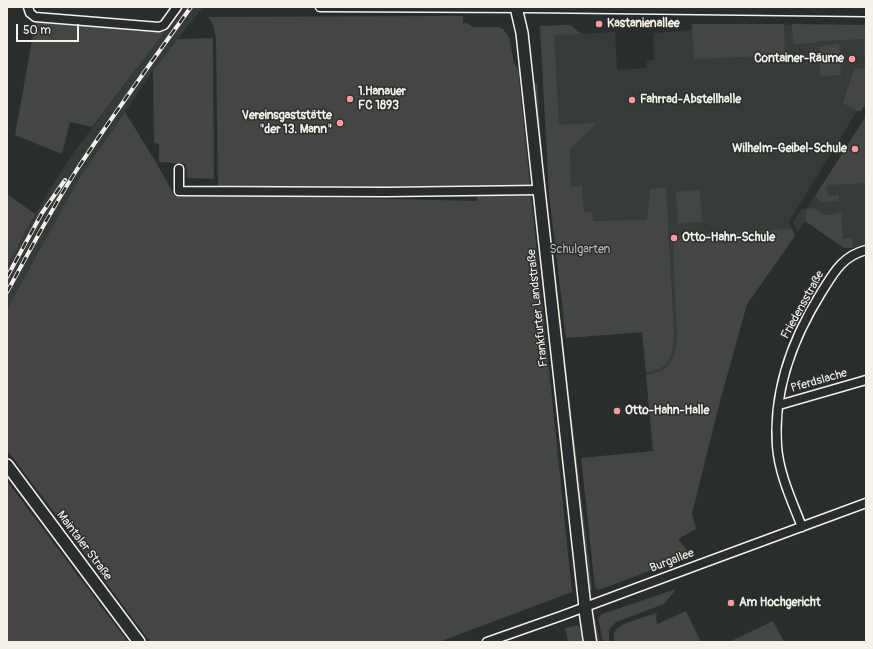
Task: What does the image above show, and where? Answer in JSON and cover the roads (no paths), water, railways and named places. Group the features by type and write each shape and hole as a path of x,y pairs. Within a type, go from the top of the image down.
{"highway":[{"path":"585,607 590,642"}],"main road":[{"name":"Frankfurter Landstraße","path":"516,7 522,33 538,190 585,607"},
{"name":"Maintaler Straße","path":"7,465 140,642"}],"street":[{"path":"28,7 30,13 35,17 160,27 164,25 177,7"},
{"path":"320,7 516,7 866,12"},
{"path":"179,169 179,191 386,192 538,190"},
{"name":"Friedensstraße","path":"802,527 782,473 779,458 777,433 779,405 786,372 798,335 831,277 840,265 850,257 866,250"},
{"name":"Pferdslache","path":"779,405 866,380"},
{"name":"Burgallee","path":"487,642 866,503"}],"railway":[{"path":"7,292 76,171 118,109 191,7"},
{"path":"7,277 42,213 65,180"}],"place":[{"name":"Kastanienallee","path":"599,24"},
{"name":"Container-Räume","path":"852,59"},
{"name":"1.Hanauer FC 1893","path":"350,99"},
{"name":"Fahrrad-Abstellhalle","path":"632,100"},
{"name":"Vereinsgaststätte \"der 13. Mann\"","path":"340,123"},
{"name":"Wilhelm-Geibel-Schule","path":"855,149"},
{"name":"Otto-Hahn-Schule","path":"674,238"},
{"name":"Otto-Hahn-Halle","path":"617,411"},
{"name":"Am Hochgericht","path":"731,603"}],"park label":[{"name":"Schulgarten","path":"580,250"}]}
